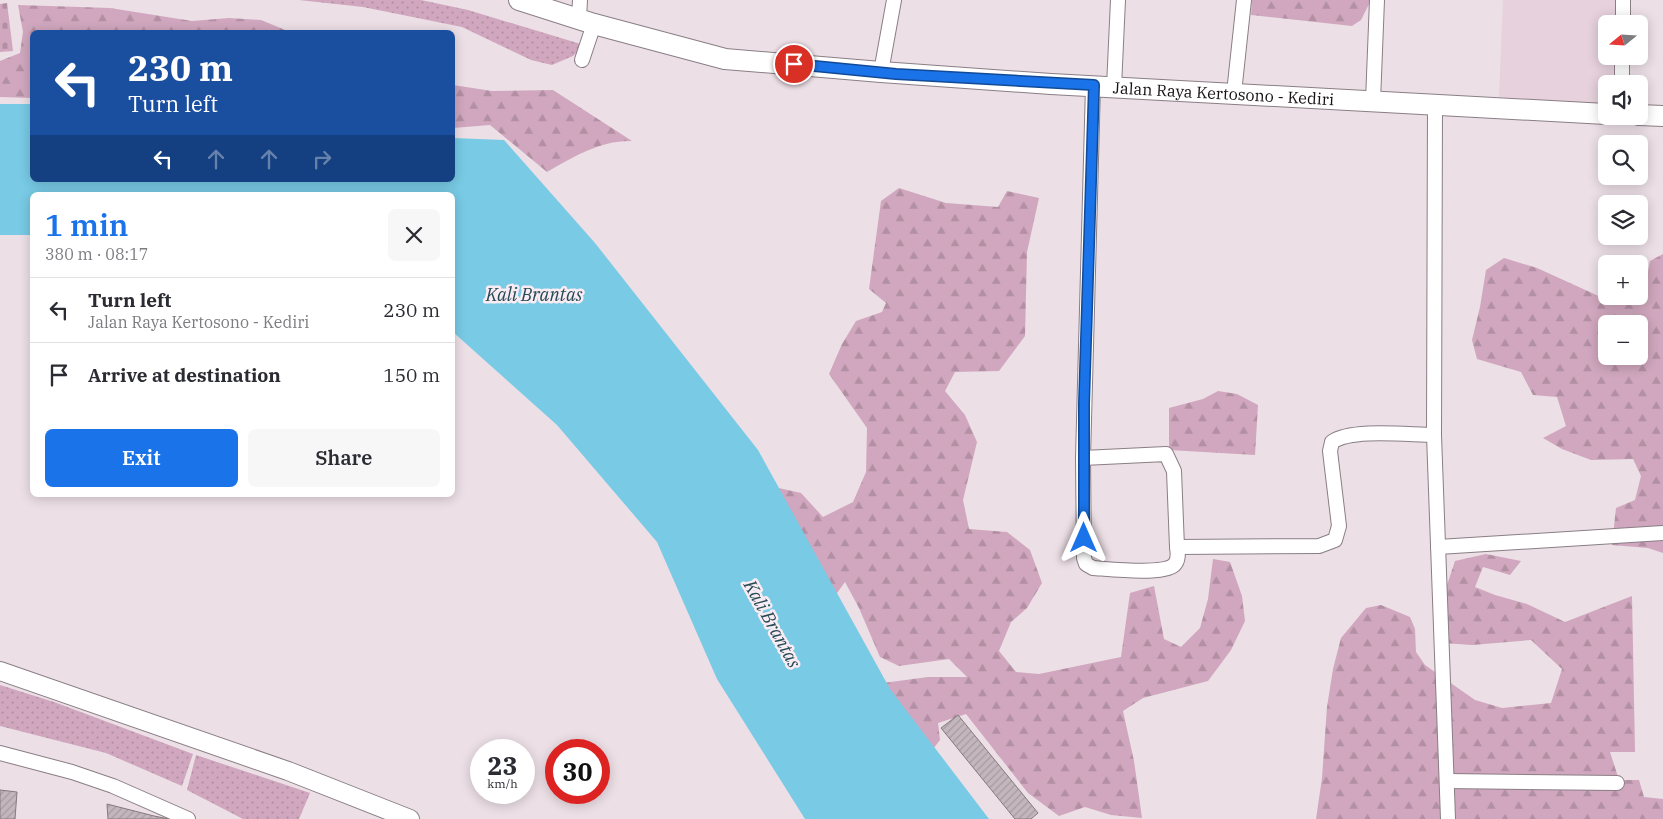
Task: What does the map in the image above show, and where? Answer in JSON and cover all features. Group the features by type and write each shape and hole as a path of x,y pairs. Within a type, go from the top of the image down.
{"highway":[{"name":"Jalan Raya Kertosono - Kediri","path":"519,0 584,14 725,58 880,72 1114,87 1234,92 1598,114"},
{"path":"1648,115 1663,116"}],"main road":[{"path":"0,671 288,771 386,814 410,819"}],"street":[{"path":"880,72 894,0"},
{"path":"1114,87 1118,0"},
{"path":"1234,92 1244,0"},
{"path":"1373,101 1377,0"},
{"path":"1623,0 1623,15"},
{"path":"582,60 584,14"},
{"path":"1083,458 1166,454 1174,471 1178,559 1173,566 1160,570 1093,568 1086,564 1084,558 1083,458 1094,85"},
{"path":"1435,105 1434,435 1448,819"},
{"path":"1177,546 1281,548 1319,546 1329,543 1335,540 1339,526 1330,451 1332,442 1337,438 1357,435 1434,435"},
{"path":"1438,547 1663,533"},
{"path":"0,753 72,772 114,786 188,819"},
{"path":"1447,781 1617,784"}],"shaded area":[{"path":"1503,0 1615,0 1615,15 1598,15 1598,65 1614,65 1613,75 1598,75 1598,104 1499,97"}],"green space":[{"path":"299,0 421,0 468,10 584,45 573,56 552,65 531,60 462,27 363,7"},
{"path":"1252,0 1371,0 1361,20 1352,26 1251,15"},
{"path":"7,3 13,51 0,52 0,4"},
{"path":"18,5 110,8 192,21 229,18 261,20 285,30 30,30 30,98 0,97 0,61 20,53 23,32"},
{"path":"455,85 492,91 553,90 632,141 621,141 598,146 577,155 547,172 490,125 455,128"},
{"path":"899,188 946,203 998,207 1007,191 1039,198 1027,252 1025,336 999,371 955,372 945,391 965,415 977,442 963,500 969,529 1007,532 1030,550 1042,583 1027,608 1011,622 999,651 1016,672 1039,674 1121,657 1130,593 1154,586 1164,639 1181,647 1200,628 1208,599 1213,559 1230,562 1242,596 1245,621 1231,650 1208,681 1143,698 1123,711 1134,761 1142,818 1111,815 1085,807 1059,816 1028,793 966,714 938,723 940,740 923,762 868,685 928,677 967,677 949,659 899,666 880,657 859,608 845,582 824,611 770,486 801,493 823,517 853,502 866,472 867,428 829,374 842,344 856,321 882,312 886,303 869,289 881,201"},
{"path":"1663,254 1663,553 1648,548 1612,545 1616,508 1635,500 1641,476 1633,459 1591,460 1562,449 1543,438 1566,426 1557,397 1533,395 1521,372 1477,359 1472,340 1486,270 1504,258 1537,268 1598,296 1598,305 1648,305 1648,271 1650,261"},
{"path":"1218,391 1237,394 1258,405 1255,455 1169,450 1169,408 1203,399"},
{"path":"1486,554 1521,561 1510,575 1483,567 1475,587 1527,604 1565,622 1632,596 1635,752 1610,752 1619,780 1639,780 1644,797 1663,799 1663,819 1316,819 1322,778 1327,707 1333,669 1341,638 1366,608 1381,605 1410,617 1415,629 1416,652 1425,665 1475,700 1502,708 1551,703 1562,669 1531,640 1472,645 1443,643 1445,591 1455,561"},
{"path":"0,685 54,702 193,754 182,786 106,753 0,726"},
{"path":"196,755 310,793 299,819 243,819 187,790"}],"water":[{"name":"Kali Brantas","path":"0,104 30,104 30,182 455,182 455,138 504,140 595,243 758,450 890,689 989,819 805,819 717,679 657,542 557,425 455,334 455,192 30,192 30,235 0,235"}],"building":[{"path":"958,715 1038,813 1031,819 1015,819 941,728"},
{"path":"0,790 17,792 15,819 0,819"},
{"path":"107,804 154,816 169,819 108,819"}],"route":[{"path":"794,64 896,74 1094,85 1084,404 1084,538"}]}
